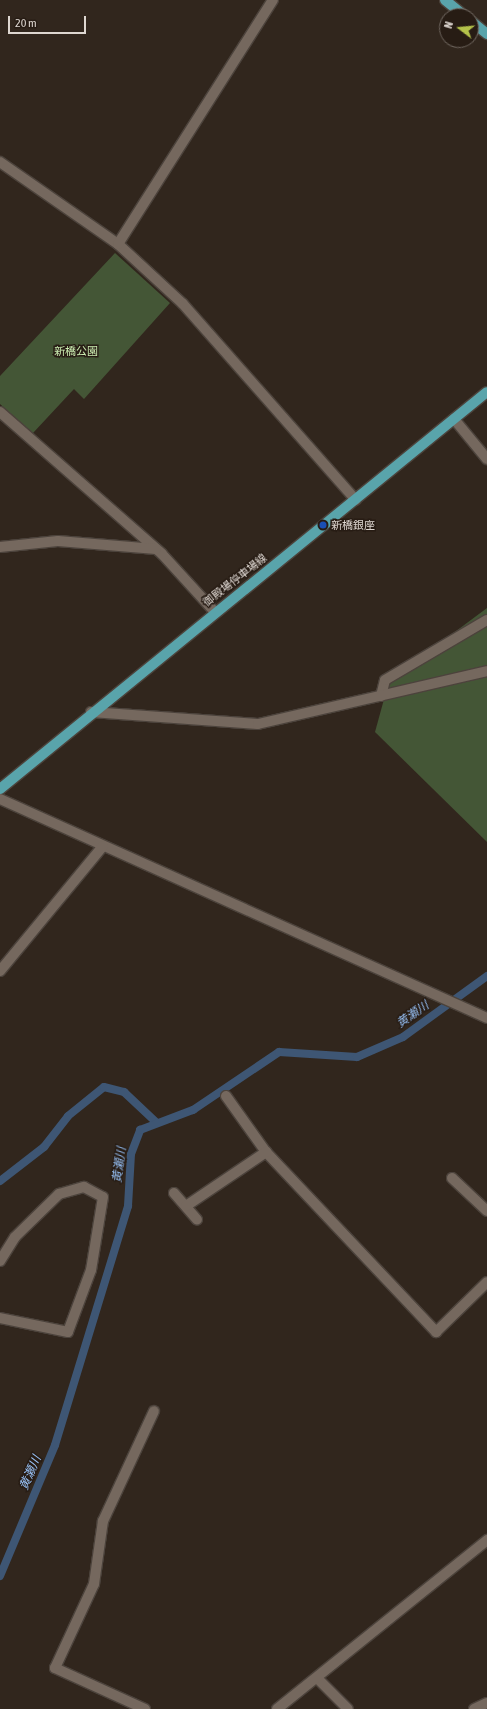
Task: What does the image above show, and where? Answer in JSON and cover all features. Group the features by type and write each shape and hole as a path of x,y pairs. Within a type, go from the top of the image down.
{"main road":[{"path":"445,0 455,8"},
{"path":"479,28 487,34"},
{"name":"御殿場停車場線","path":"0,789 91,712 356,500 487,392"}],"street":[{"path":"118,244 273,0"},
{"path":"0,162 118,244 183,304 356,500"},
{"path":"0,412 156,549 215,612"},
{"path":"454,419 487,458"},
{"path":"0,547 58,541 156,549"},
{"path":"381,696 385,680 487,620"},
{"path":"91,712 258,724 487,671"},
{"path":"0,799 487,1018"},
{"path":"0,971 103,846"},
{"path":"226,1096 266,1152 436,1332 487,1282"},
{"path":"186,1206 266,1152"},
{"path":"452,1178 487,1211"},
{"path":"0,1260 15,1237 59,1194 84,1187 103,1197 91,1270 68,1332 0,1318"},
{"path":"174,1193 196,1219"},
{"path":"145,1709 55,1668 94,1584 103,1521 154,1411"},
{"path":"277,1709 318,1679 487,1540"},
{"path":"318,1679 348,1709"},
{"path":"474,1709 487,1703"}],"green space":[{"name":"新橋公園","path":"115,253 170,303 84,399 74,389 33,433 0,404 0,376"},
{"path":"487,608 487,842 375,732 389,681"}],"waterway":[{"name":"黄瀬川","path":"0,1576 55,1445 128,1206 131,1154 140,1130 193,1110 279,1052 357,1057 403,1037 487,976"},
{"path":"0,1181 44,1147 68,1116 104,1087 124,1092 157,1123"}],"place":[{"name":"新橋銀座","path":"323,525"}]}
